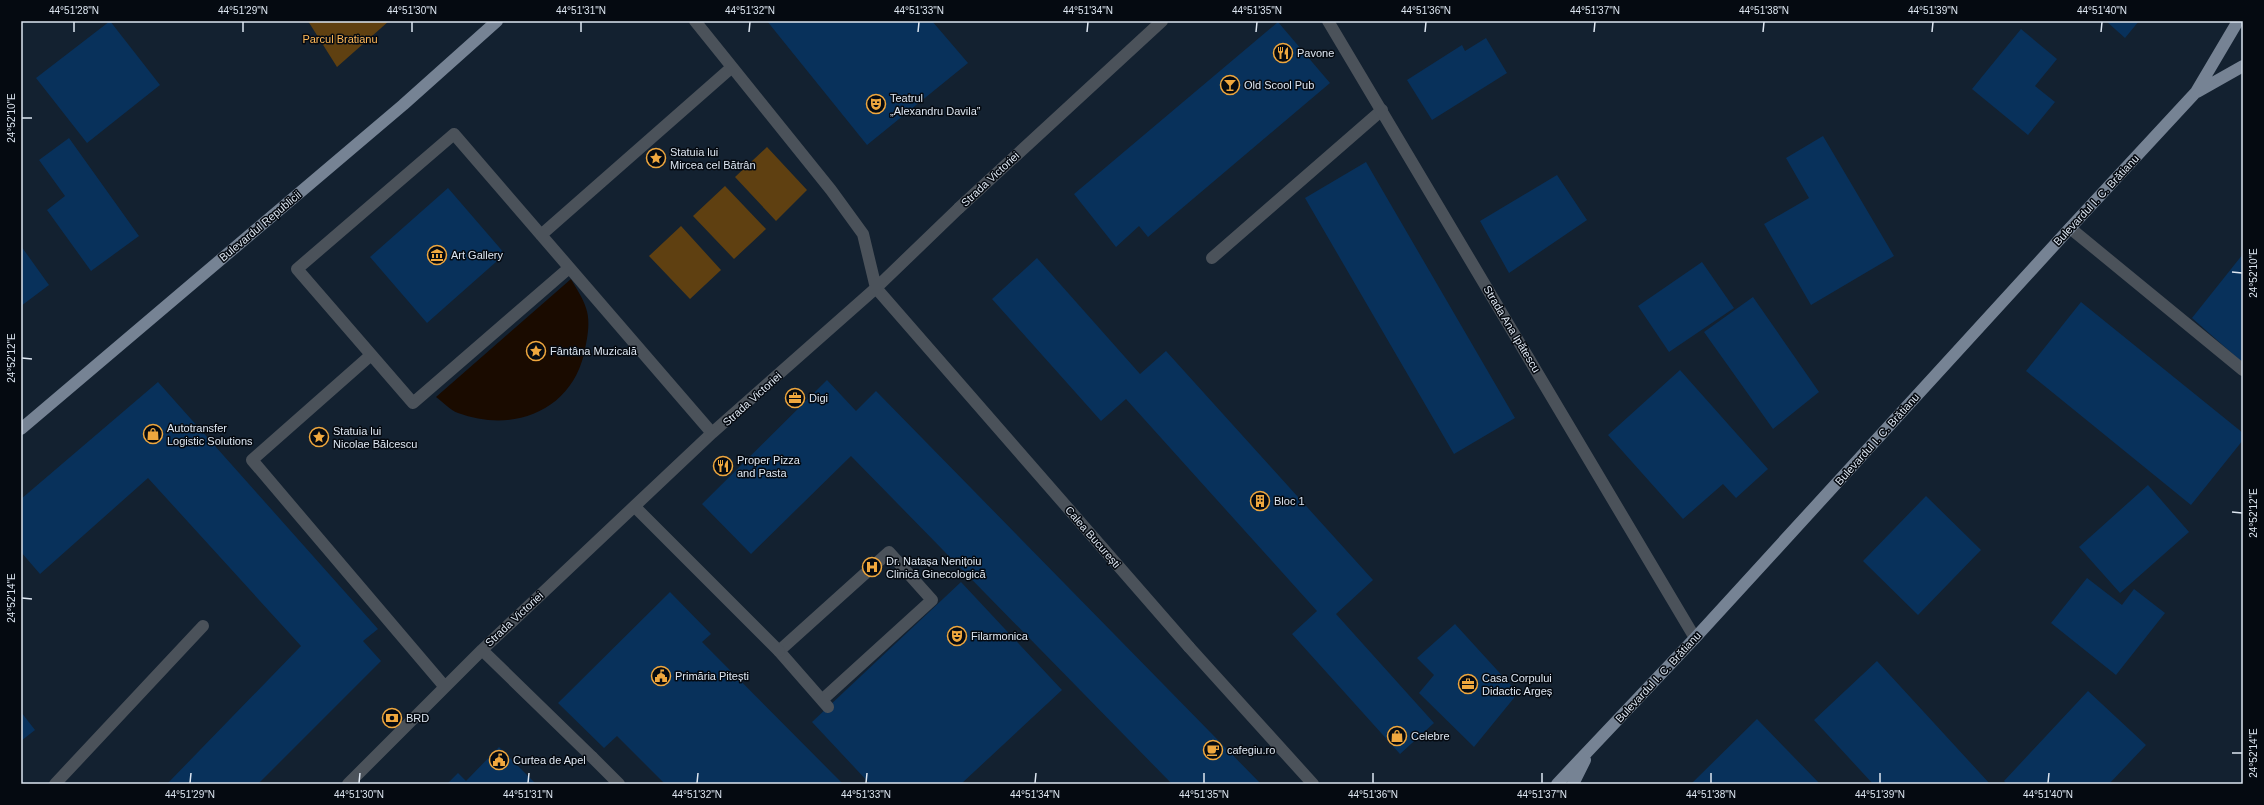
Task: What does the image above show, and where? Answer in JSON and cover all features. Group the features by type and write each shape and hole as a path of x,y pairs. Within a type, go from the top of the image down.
{"main road":[{"name":"Bulevardul Republicii","path":"21,429 403,105 497,21"},
{"name":"Bulevardul I. C. Brătianu","path":"1557,784 1695,638 2196,92 2238,21"},
{"name":"Bulevardul I. C. Brătianu","path":"2196,92 2243,66"},
{"path":"1573,784 1590,750"}],"street":[{"path":"695,21 731,68 832,190 863,234 876,288"},
{"name":"Strada Victoriei","path":"348,784 482,650 712,433 876,288 959,208 1162,21"},
{"name":"Strada Ana Ipătescu","path":"1328,21 1695,638"},
{"path":"541,234 731,68"},
{"path":"1212,258 1382,110"},
{"path":"569,268 413,403 298,269 454,134 712,433"},
{"path":"2070,228 2243,370"},
{"name":"Calea București","path":"876,288 1189,647 1313,784"},
{"path":"371,355 252,460 445,687"},
{"path":"635,507 779,651 825,703 932,600 889,552 779,651"},
{"path":"55,784 203,626"},
{"path":"482,650 619,784"}],"green space":[{"name":"Parcul Bratianu","path":"308,21 389,21 337,67"},
{"path":"767,147 807,190 776,221 735,177"},
{"path":"725,186 766,229 734,259 693,216"},
{"path":"681,226 721,270 690,299 649,256"}],"shaded area":[{"name":"Fântâna Muzicală","path":"571,279 586,308 588,319 587,337 584,354 577,374 566,390 552,403 536,413 518,418 498,420 478,419 455,412 436,397"}],"building":[{"path":"110,21 160,85 87,143 36,78"},
{"name":"Teatrul „Alexandru Davila”","path":"767,21 932,21 968,63 867,145"},
{"path":"2106,21 2139,21 2125,38"},
{"path":"1278,22 1330,83 1148,237 1139,226 1116,247 1074,194"},
{"path":"2021,29 2057,59 2035,86 2055,102 2028,135 1972,89"},
{"path":"1486,38 1507,73 1432,120 1407,80 1462,45 1465,51"},
{"path":"1823,136 1894,256 1811,305 1764,224 1809,198 1786,158"},
{"path":"69,138 139,236 91,271 47,210 65,196 39,160"},
{"path":"1366,162 1515,418 1454,454 1305,198"},
{"path":"1557,175 1587,220 1509,273 1480,221"},
{"name":"Art Gallery","path":"448,188 505,254 427,323 370,257"},
{"path":"21,246 49,285 21,306"},
{"path":"2243,254 2243,363 2192,318"},
{"name":"Bloc 1","path":"1037,258 1140,374 1166,351 1373,580 1336,614 1434,723 1400,754 1292,634 1317,611 1126,399 1101,421 992,299"},
{"path":"1702,262 1734,308 1669,352 1638,306"},
{"path":"1753,297 1819,392 1773,429 1704,332"},
{"path":"2081,302 2243,433 2243,440 2191,505 2026,371"},
{"path":"1680,370 1768,469 1736,498 1723,484 1683,519 1608,435"},
{"path":"827,380 856,411 876,391 1261,784 1172,784 851,456 751,554 702,504"},
{"path":"158,382 378,629 363,641 381,661 258,784 167,784 301,646 148,478 40,574 21,552 21,499"},
{"path":"2148,485 2189,532 2120,593 2079,547"},
{"path":"1926,496 1981,550 1918,615 1863,561"},
{"path":"2087,578 2122,605 2134,589 2165,613 2116,675 2051,623"},
{"name":"Filarmonica","path":"961,582 1062,690 961,784 870,784 812,722"},
{"name":"Primăria Pitești","path":"670,592 711,634 702,642 843,784 665,784 617,736 604,748 558,703"},
{"name":"Casa Corpului Didactic Argeș","path":"1455,624 1518,693 1474,747 1419,693 1434,675 1417,658"},
{"path":"1877,661 1990,784 1873,784 1814,720"},
{"path":"2088,691 2146,745 2109,784 2007,784 2004,781"},
{"path":"21,712 35,730 21,741"},
{"path":"1757,719 1820,784 1691,784"},
{"name":"Curtea de Apel","path":"499,747 536,784 447,784 458,773 466,781"}],"place":[{"name":"Pavone","path":"1283,53"},
{"name":"Old Scool Pub","path":"1230,85"},
{"name":"Teatrul „Alexandru Davila”","path":"876,104"},
{"name":"Statuia lui Mircea cel Bătrân","path":"656,158"},
{"name":"Art Gallery","path":"437,255"},
{"name":"Fântâna Muzicală","path":"536,351"},
{"name":"Digi","path":"795,398"},
{"name":"Autotransfer Logistic Solutions","path":"153,434"},
{"name":"Statuia lui Nicolae Bălcescu","path":"319,437"},
{"name":"Proper Pizza and Pasta","path":"723,466"},
{"name":"Bloc 1","path":"1260,501"},
{"name":"Dr. Natașa Nenițoiu Clinică Ginecologică","path":"872,567"},
{"name":"Filarmonica","path":"957,636"},
{"name":"Primăria Pitești","path":"661,676"},
{"name":"Casa Corpului Didactic Argeș","path":"1468,684"},
{"name":"BRD","path":"392,718"},
{"name":"Celebre","path":"1397,736"},
{"name":"cafegiu.ro","path":"1213,750"},
{"name":"Curtea de Apel","path":"499,760"}]}
